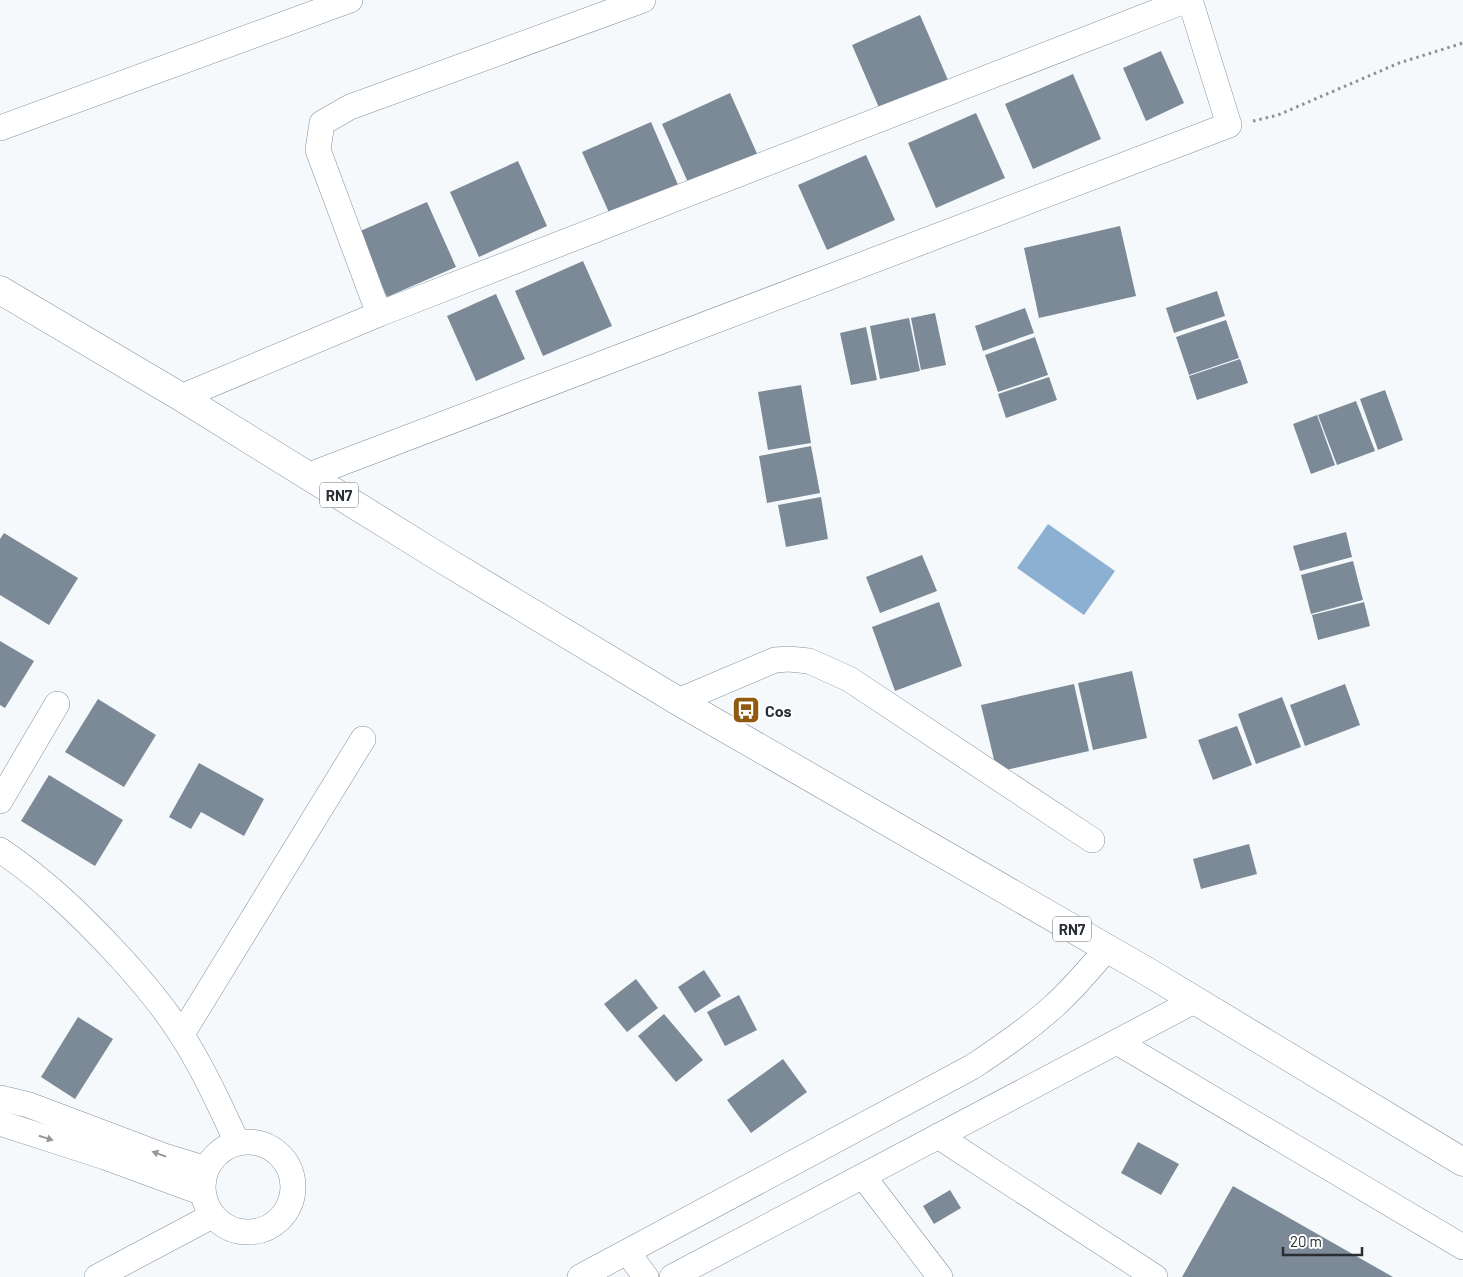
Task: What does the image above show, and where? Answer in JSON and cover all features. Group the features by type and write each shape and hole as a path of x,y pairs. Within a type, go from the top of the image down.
{"main road":[{"name":"RN7","path":"0,290 678,701 1107,949 1463,1162"}],"street":[{"path":"0,128 350,0"},
{"path":"378,314 318,150 322,123 350,106 643,0"},
{"path":"181,398 378,314 1188,0 1229,126 307,476"},
{"path":"678,701 775,660 789,659 809,662 849,679 1092,840"},
{"path":"0,800 57,704"},
{"path":"182,1034 363,739"},
{"path":"0,850 27,868 59,895 150,989 182,1034 238,1142"},
{"path":"585,1276 972,1067 1028,1029 1082,978 1107,949"},
{"path":"672,1277 1194,1001"},
{"path":"1118,1042 1463,1247"},
{"path":"0,1098 29,1105 164,1156 206,1168"},
{"path":"0,1123 106,1157 203,1193"},
{"path":"938,1136 1155,1277"},
{"path":"253,1141 268,1145 280,1155 289,1167 293,1182 292,1196 287,1210 278,1221 265,1229 251,1232 237,1231 223,1226 212,1216 205,1203 202,1188 204,1172 211,1158 223,1148 238,1142 253,1141"},
{"path":"863,1176 940,1277"},
{"path":"97,1277 212,1216"},
{"path":"627,1252 646,1277"}],"path":[{"path":"1229,126 1278,115 1399,63 1463,43"}],"water":[{"path":"1048,524 1115,571 1084,615 1017,568"}],"building":[{"path":"920,15 948,80 880,110 852,45"},
{"path":"1161,51 1184,103 1146,121 1123,68"},
{"path":"1073,74 1101,139 1033,169 1005,104"},
{"path":"730,93 759,158 691,189 662,124"},
{"path":"976,113 1005,178 936,208 908,143"},
{"path":"651,122 679,187 611,217 582,152"},
{"path":"866,155 895,220 827,250 798,185"},
{"path":"518,161 547,226 479,257 450,192"},
{"path":"427,202 456,267 387,297 358,232"},
{"path":"1120,226 1136,296 1039,318 1024,248"},
{"path":"583,261 612,326 543,356 515,291"},
{"path":"1217,291 1225,316 1174,333 1166,308"},
{"path":"496,294 525,359 476,381 447,316"},
{"path":"1025,308 1034,333 983,351 975,326"},
{"path":"935,313 946,365 921,370 911,318"},
{"path":"909,318 920,371 880,379 870,326"},
{"path":"1226,320 1239,358 1189,375 1176,337"},
{"path":"866,327 877,380 851,385 840,333"},
{"path":"1035,337 1048,375 998,392 985,355"},
{"path":"1240,359 1248,383 1197,400 1189,376"},
{"path":"1049,377 1057,400 1006,418 998,394"},
{"path":"801,385 811,443 768,450 758,392"},
{"path":"1385,390 1403,440 1378,450 1360,399"},
{"path":"1356,401 1375,451 1337,465 1318,415"},
{"path":"1317,415 1335,465 1311,474 1293,424"},
{"path":"811,446 820,493 767,503 759,456"},
{"path":"821,497 828,539 786,547 778,505"},
{"path":"1346,532 1352,557 1300,571 1293,546"},
{"path":"4,533 78,578 49,625 0,595 0,539"},
{"path":"922,555 937,591 880,613 866,577"},
{"path":"1353,561 1363,600 1311,614 1301,575"},
{"path":"939,602 962,666 895,691 872,627"},
{"path":"1364,602 1370,626 1318,640 1312,615"},
{"path":"0,641 34,661 5,708 0,705"},
{"path":"1132,671 1147,738 1093,750 1078,683"},
{"path":"1074,684 1089,751 997,772 981,705"},
{"path":"1345,684 1360,725 1305,746 1290,705"},
{"path":"1282,697 1301,747 1256,764 1238,714"},
{"path":"98,699 156,735 124,787 65,752"},
{"path":"1237,726 1252,765 1213,780 1198,740"},
{"path":"199,763 264,799 244,836 201,812 191,829 169,817"},
{"path":"49,775 123,820 95,866 21,821"},
{"path":"1249,844 1257,874 1201,889 1193,859"},
{"path":"704,970 721,996 695,1013 678,987"},
{"path":"636,979 658,1008 627,1032 604,1004"},
{"path":"739,995 757,1030 725,1046 707,1012"},
{"path":"664,1014 703,1060 676,1082 638,1036"},
{"path":"78,1017 113,1039 75,1099 41,1077"},
{"path":"783,1059 807,1092 751,1133 727,1100"},
{"path":"1138,1142 1179,1164 1161,1195 1121,1173"},
{"path":"1233,1186 1393,1277 1182,1277"},
{"path":"950,1190 961,1208 934,1224 923,1206"}],"place":[{"name":"Cos","path":"746,710"}]}
